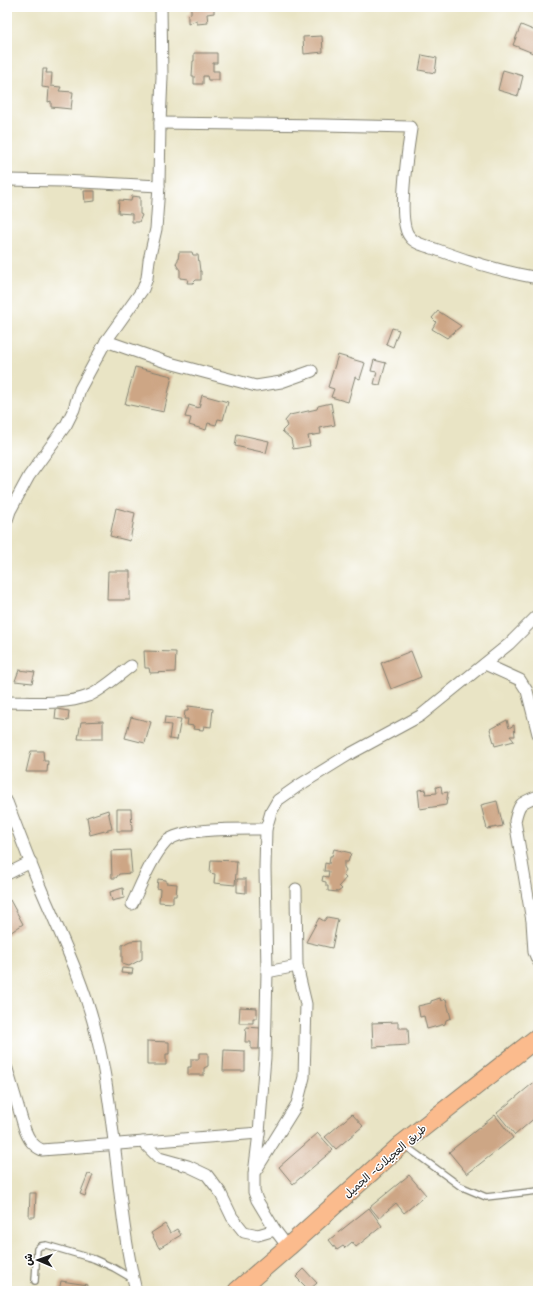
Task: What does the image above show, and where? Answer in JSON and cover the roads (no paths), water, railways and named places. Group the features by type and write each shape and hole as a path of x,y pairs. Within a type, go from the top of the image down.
{"main road":[{"name":"طريق العجيلات- الجميل","path":"237,1291 402,1144 538,1037"}],"street":[{"path":"7,520 10,511 29,476 66,426 74,409 80,389 106,341 143,290 147,278 149,260 156,229 159,186 162,78 161,7"},
{"path":"160,123 410,127 403,209 404,223 409,237 421,244 462,259 538,278"},
{"path":"7,180 63,181 159,186"},
{"path":"106,341 166,362 256,386 281,382 312,371"},
{"path":"288,1247 274,1230 254,1192 254,1174 265,1057 267,972 265,868 266,829 270,812 278,800 348,755 420,716 509,644 538,615"},
{"path":"484,664 520,680 527,691 538,734"},
{"path":"7,702 77,700 89,696 131,666"},
{"path":"538,796 525,801 518,807 515,821 532,922 534,952 538,961"},
{"path":"7,802 86,998 96,1034 105,1074 119,1189 136,1291"},
{"path":"132,904 167,840 184,834 200,832 235,829 266,829"},
{"path":"7,874 31,862"},
{"path":"254,1174 297,1104 304,1077 306,1004 297,966 296,889"},
{"path":"267,972 297,966"},
{"path":"7,1069 25,1130 35,1147 42,1150 259,1133"},
{"path":"143,1142 159,1158 188,1166 207,1175 220,1192 232,1217 244,1232 258,1235 274,1230"}],"lane":[{"path":"402,1144 460,1186 486,1197 538,1191"},
{"path":"35,1281 37,1249 40,1246 46,1245 94,1259 133,1279"}]}
